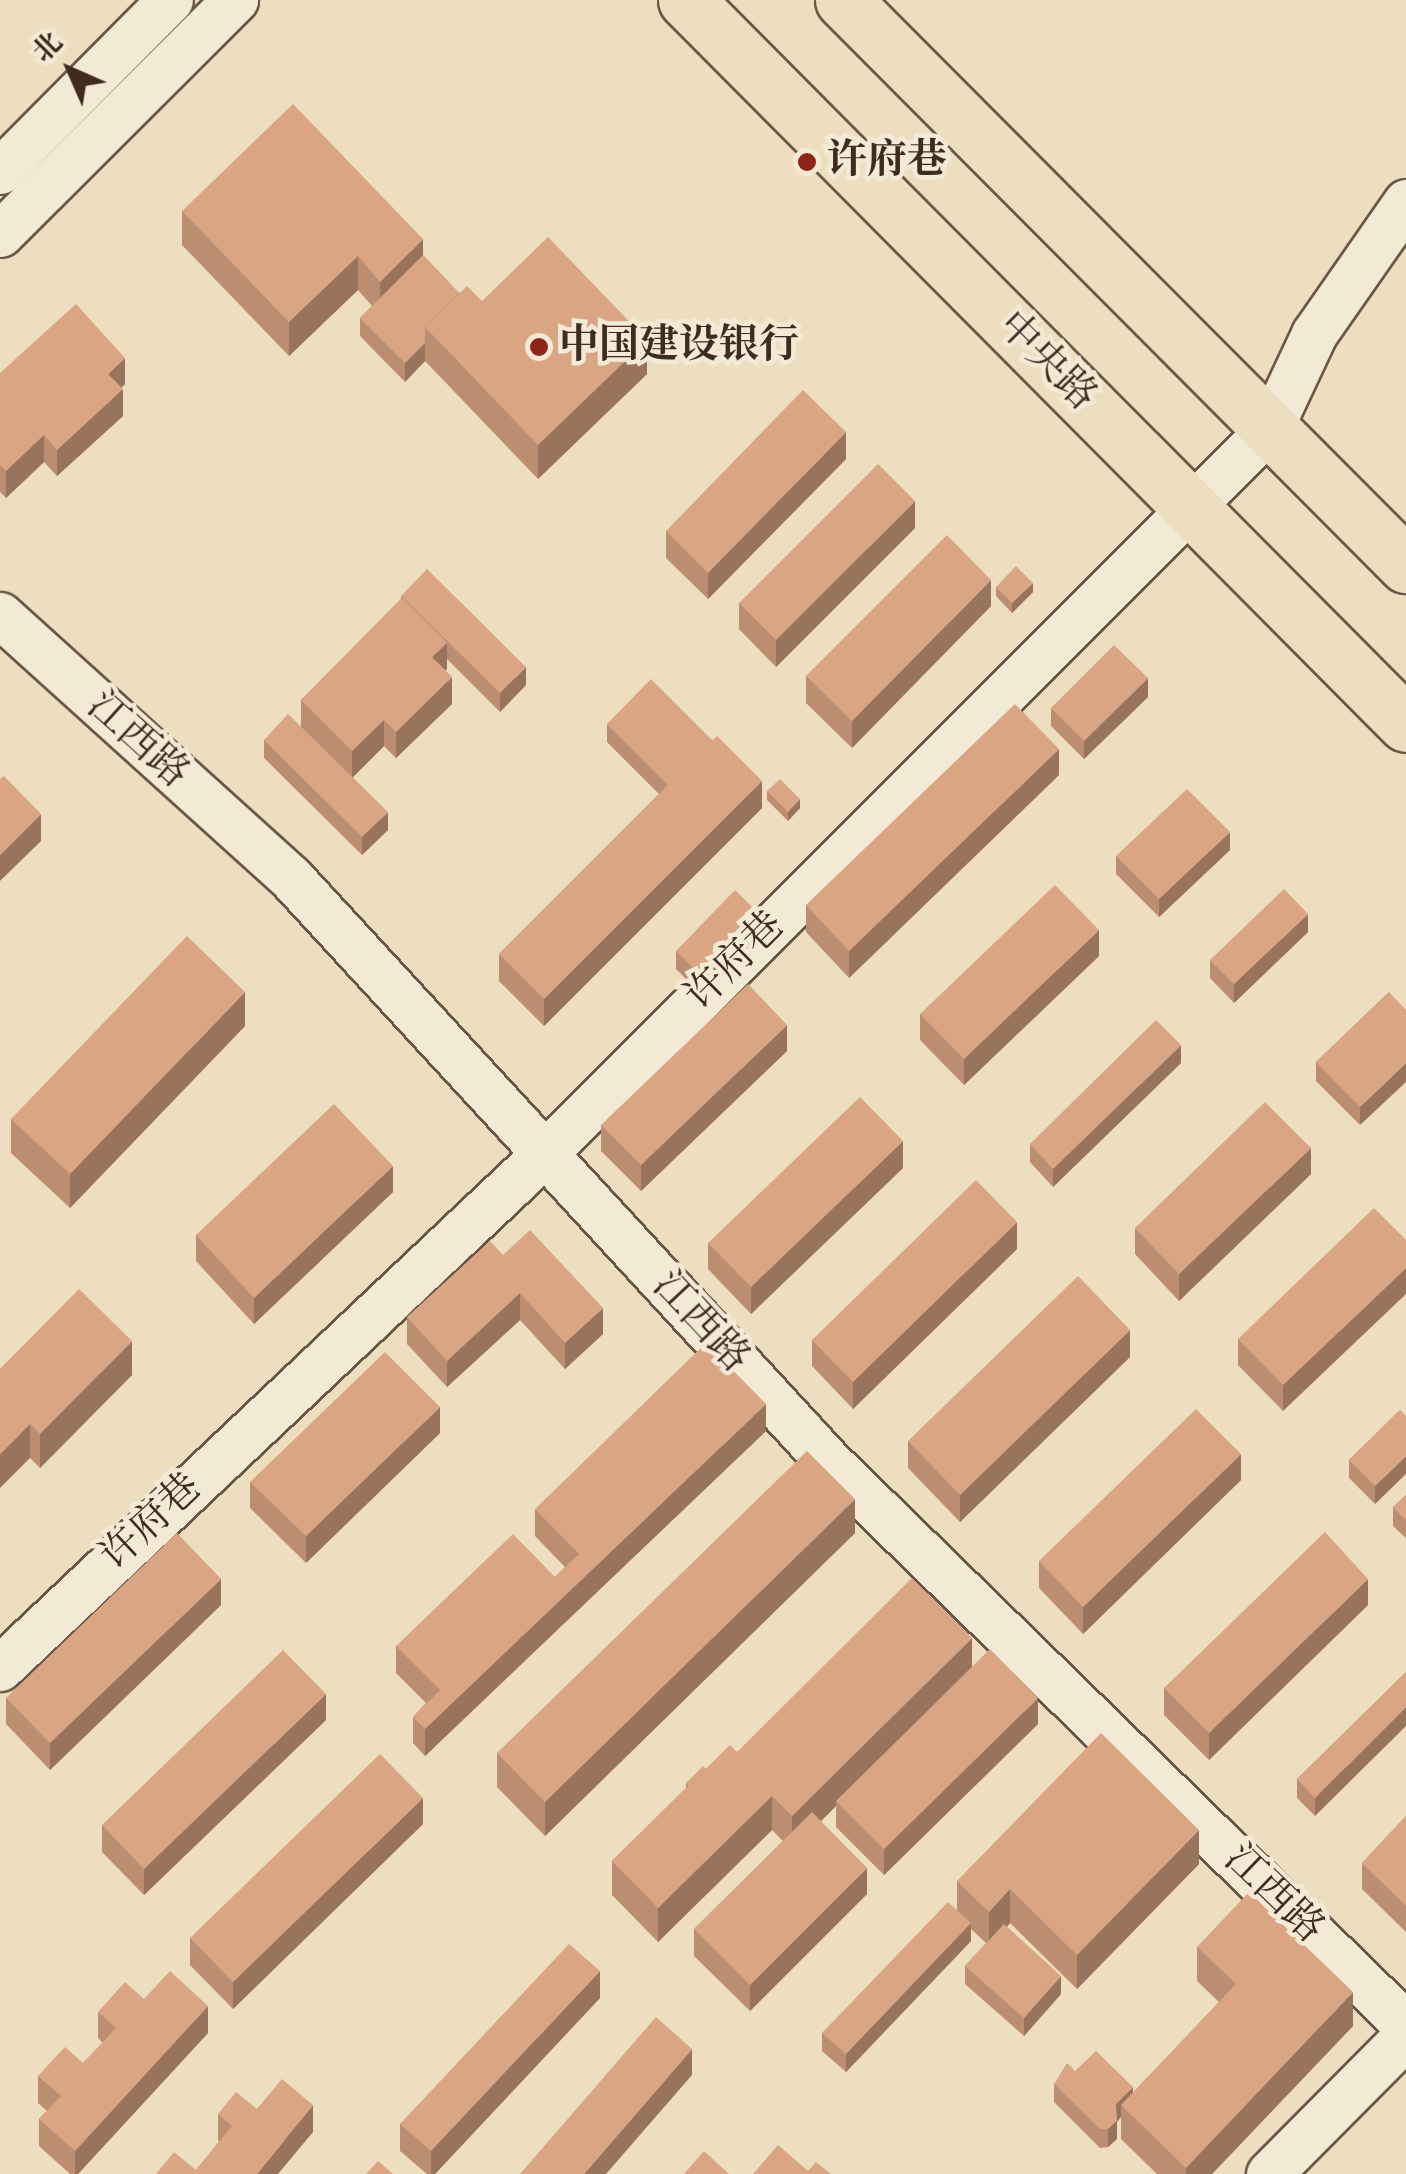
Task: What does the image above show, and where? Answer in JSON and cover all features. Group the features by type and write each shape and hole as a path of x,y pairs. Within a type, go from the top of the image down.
{"main road":[{"name":"中央路","path":"686,0 1406,724"},
{"path":"843,0 1406,564"}],"street":[{"path":"0,171 170,0"},
{"path":"0,234 235,0"},
{"name":"许府巷","path":"0,1668 543,1154 1270,428 1314,334 1406,202"},
{"name":"江西路","path":"0,615 291,878 828,1460 1406,2025"},
{"path":"1269,2174 1406,2036"}],"building":[{"path":"293,104 423,239 380,282 358,256 289,322 182,211"},
{"path":"548,237 647,340 538,445 425,327 467,286 482,301"},
{"path":"423,255 459,293 425,327 425,343 405,363 360,318"},
{"path":"76,304 125,358 108,374 123,389 57,450 44,435 6,471 0,465 0,373"},
{"path":"803,390 846,432 708,573 666,531"},
{"path":"878,464 915,501 776,640 739,603"},
{"path":"947,535 991,580 852,721 806,676"},
{"path":"1016,566 1033,583 1012,603 996,587"},
{"path":"427,569 526,667 500,693 401,596"},
{"path":"402,598 447,643 432,657 452,677 396,732 384,720 352,751 301,700"},
{"path":"1114,645 1148,678 1084,741 1051,708"},
{"path":"651,679 713,741 668,785 607,724"},
{"path":"1015,704 1059,749 849,951 806,905"},
{"path":"288,714 388,812 362,837 264,740"},
{"path":"717,736 762,781 544,999 499,954"},
{"path":"4,776 41,814 0,855 0,779"},
{"path":"780,779 800,799 788,812 767,791"},
{"path":"1187,789 1230,832 1159,899 1116,856"},
{"path":"1055,885 1099,930 964,1059 920,1014"},
{"path":"1284,889 1308,914 1234,984 1210,960"},
{"path":"735,890 761,916 702,977 676,951"},
{"path":"187,936 245,992 70,1174 11,1119"},
{"path":"748,984 787,1025 641,1165 601,1125"},
{"path":"1389,992 1406,1010 1406,1063 1360,1107 1316,1062"},
{"path":"1156,1020 1181,1045 1053,1169 1030,1144"},
{"path":"860,1097 903,1141 751,1287 708,1243"},
{"path":"1265,1102 1311,1148 1179,1274 1135,1228"},
{"path":"334,1104 393,1166 254,1298 196,1235"},
{"path":"976,1180 1017,1222 853,1382 812,1340"},
{"path":"1374,1208 1406,1240 1406,1268 1283,1385 1238,1339"},
{"path":"530,1230 603,1308 565,1343 520,1293 447,1361 407,1317 490,1241 503,1255"},
{"path":"1078,1276 1130,1330 960,1495 908,1441"},
{"path":"79,1289 132,1341 40,1434 30,1424 0,1454 0,1369"},
{"path":"706,1343 766,1404 425,1729 413,1717 440,1690 396,1646 513,1534 555,1577 579,1554 535,1509"},
{"path":"385,1352 440,1407 306,1536 250,1482"},
{"path":"1196,1409 1241,1454 1083,1607 1039,1561"},
{"path":"1400,1410 1406,1416 1406,1456 1375,1486 1349,1460"},
{"path":"807,1451 855,1499 545,1802 497,1753"},
{"path":"1406,1495 1406,1520 1393,1507"},
{"path":"1325,1532 1368,1579 1209,1733 1164,1688"},
{"path":"177,1533 221,1579 50,1743 6,1698"},
{"path":"912,1578 972,1638 792,1816 772,1796 658,1908 612,1861 730,1745 737,1752"},
{"path":"990,1649 1038,1698 884,1849 836,1801"},
{"path":"283,1650 326,1694 144,1869 102,1825"},
{"path":"1406,1672 1406,1707 1315,1798 1297,1779"},
{"path":"1101,1733 1199,1830 1077,1955 1010,1889 989,1912 957,1881"},
{"path":"380,1754 423,1798 233,1982 190,1938"},
{"path":"703,1766 706,1769 689,1786 686,1783"},
{"path":"812,1812 867,1868 750,1985 694,1929"},
{"path":"1406,1816 1406,1906 1362,1863"},
{"path":"1249,1892 1353,1992 1186,2168 1121,2105 1236,1984 1197,1947"},
{"path":"948,1902 971,1923 846,2054 822,2033"},
{"path":"1004,1924 1061,1976 1024,2018 965,1966"},
{"path":"569,1944 600,1971 431,2151 400,2124"},
{"path":"170,1971 208,2006 75,2151 39,2119 61,2096 38,2076 65,2047 83,2063 116,2028 98,2012 125,1982 144,1999"},
{"path":"656,2017 692,2049 584,2174 520,2174"},
{"path":"1096,2051 1133,2087 1116,2104 1117,2121 1108,2129 1100,2129 1054,2084 1067,2063 1075,2071"},
{"path":"282,2079 313,2105 257,2174 156,2174 174,2152 196,2170 232,2126 218,2114 236,2092 257,2109"},
{"path":"778,2145 808,2171 816,2162 831,2174 753,2174"},
{"path":"704,2151 729,2174 684,2174"},
{"path":"378,2161 393,2174 366,2174"}],"place":[{"name":"许府巷","path":"807,162"},
{"name":"中国建设银行","path":"539,347"}]}
